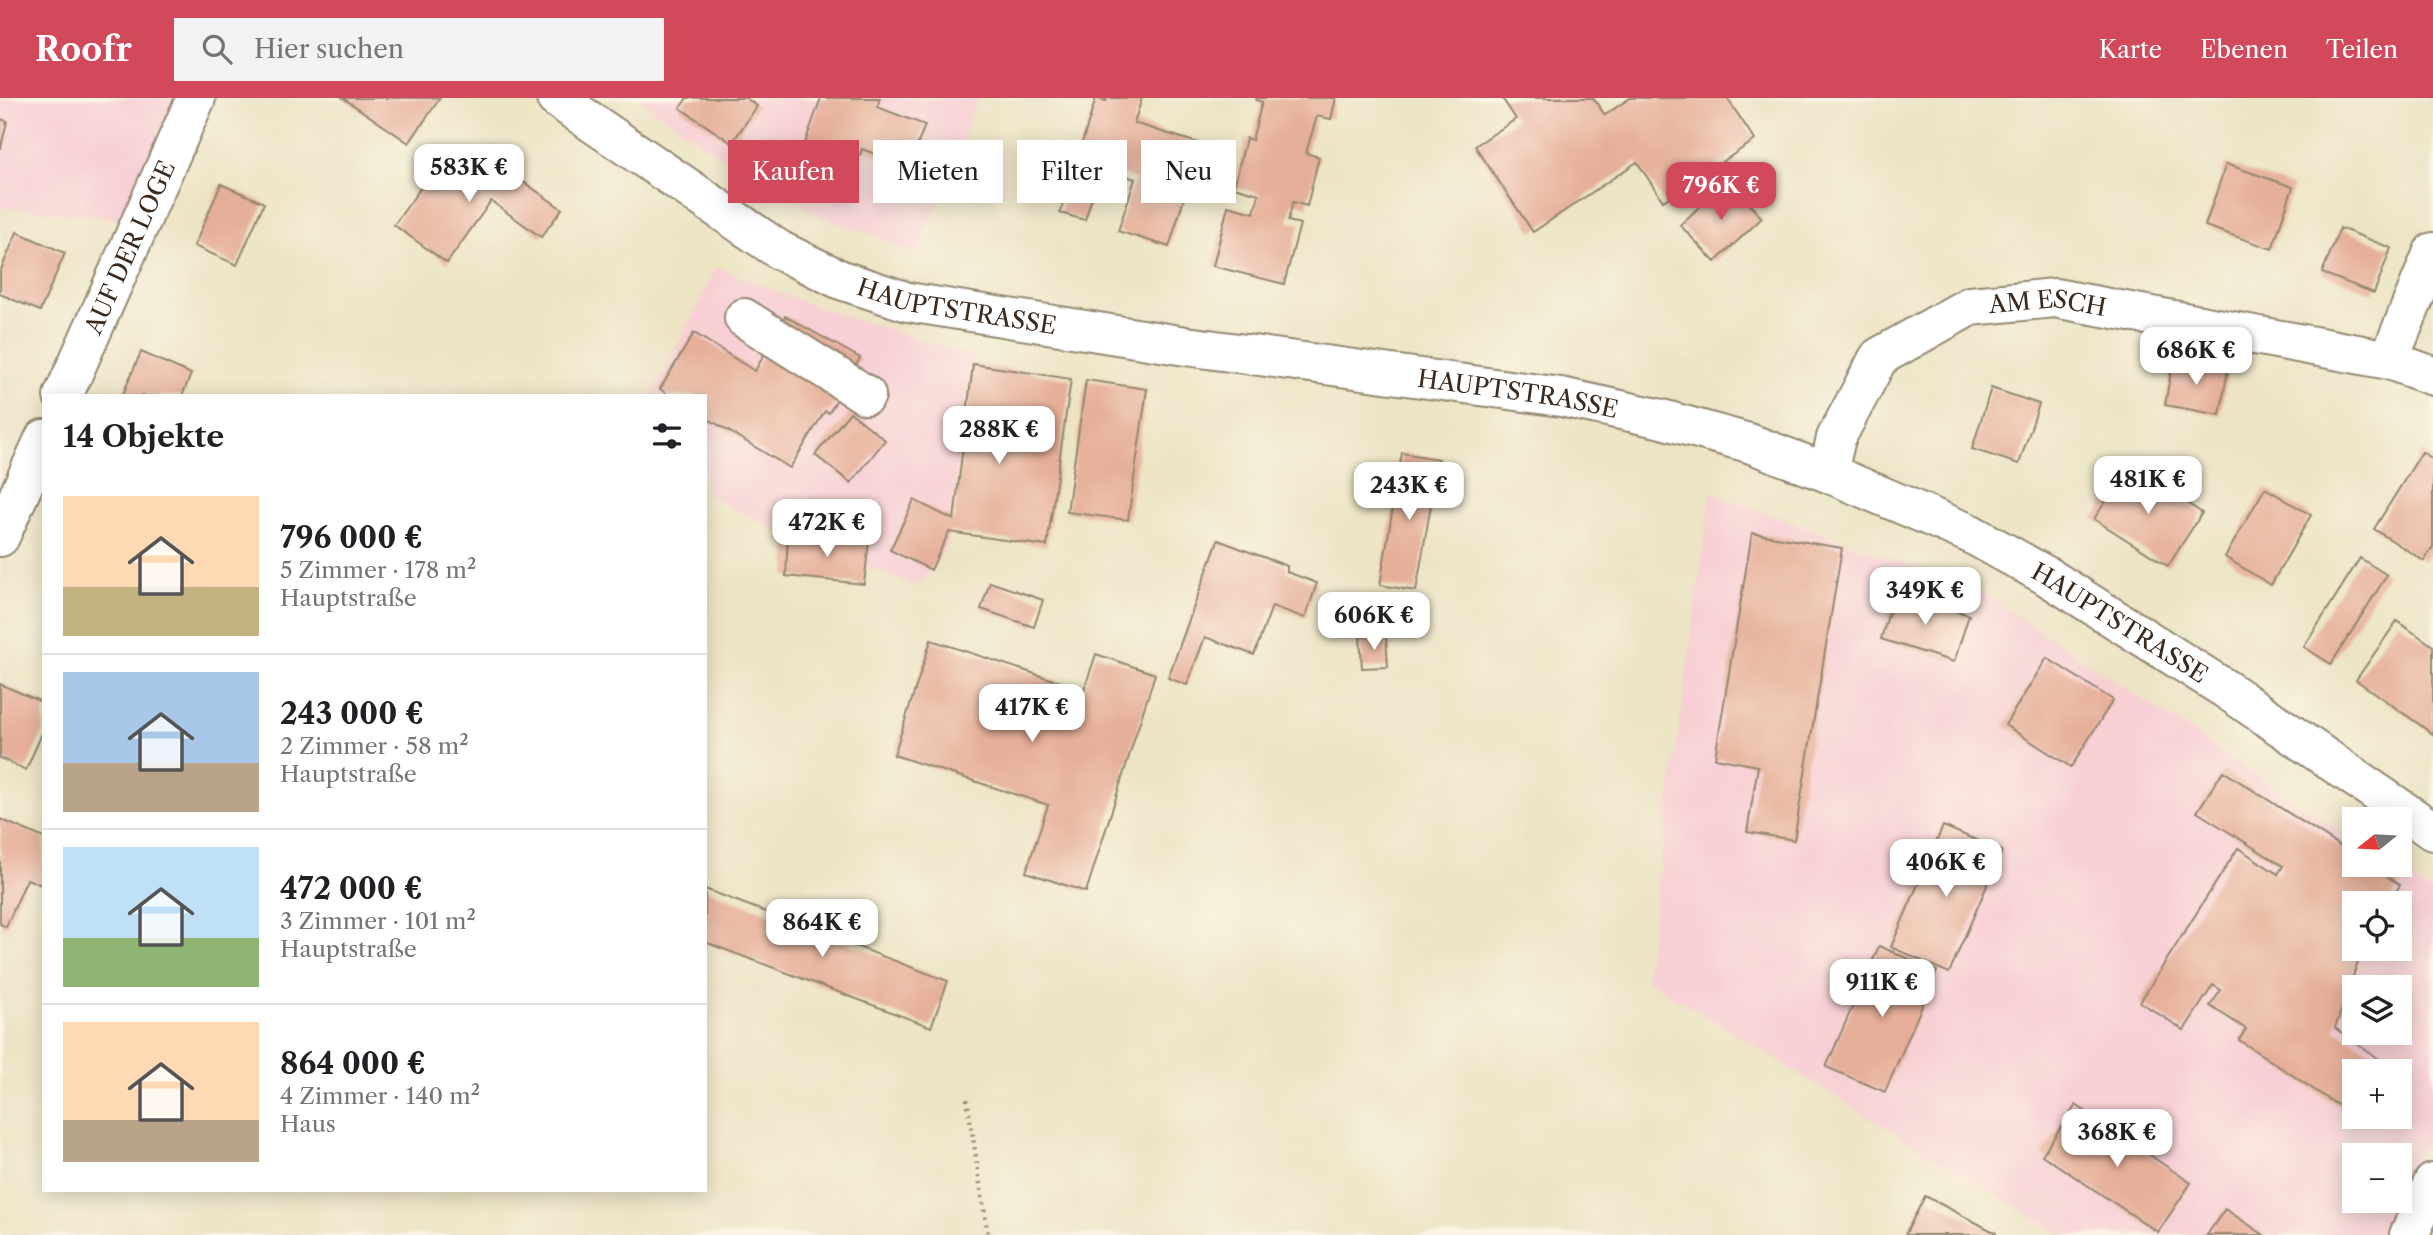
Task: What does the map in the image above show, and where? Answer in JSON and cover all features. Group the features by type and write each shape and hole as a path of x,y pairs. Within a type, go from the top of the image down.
{"main road":[{"name":"AUF DER LOGE","path":"64,394 196,98"},
{"name":"HAUPTSTRASSE","path":"556,98 779,250 841,280 908,302 1186,346 1561,397 1662,419 1749,443 1828,473 1971,534 2045,575 2227,690 2433,831"},
{"path":"2389,360 2433,252"},
{"name":"AM ESCH","path":"1828,473 1836,438 1879,358 1970,306 2055,298 2389,360 2433,376"},
{"path":"744,318 866,395"},
{"path":"0,537 42,443"},
{"path":"2409,1235 2433,1183"}],"path":[{"path":"967,1099 988,1235"}],"shaded area":[{"path":"0,98 176,98 121,219 0,207"},
{"path":"637,98 978,98 962,140 873,140 873,203 937,203 917,255 873,235 829,220 797,203 859,203 859,140 728,140 728,161"},
{"path":"717,267 813,306 973,356 948,546 917,587 777,531 707,494 707,394 652,394"},
{"path":"1711,492 1984,593 2342,833 2342,877 2407,877 2433,894 2433,1121 2412,1171 2412,1143 2342,1143 2342,1213 2394,1213 2385,1235 2061,1235 1645,979"}],"building":[{"path":"343,98 440,98 409,143"},
{"path":"687,98 746,98 757,106 734,140 728,140 680,108"},
{"path":"821,98 880,98 877,107 925,125 919,140 873,140 873,153 862,149 859,158 859,140 806,140"},
{"path":"1096,98 1106,101 1107,98 1142,98 1134,123 1188,140 1141,140 1141,203 1183,203 1169,247 1118,231 1135,179 1127,176 1127,140 1083,140"},
{"path":"1336,98 1331,119 1317,116 1306,153 1319,157 1307,206 1293,202 1288,221 1300,224 1284,284 1213,266 1228,206 1254,213 1259,194 1236,188 1246,138 1252,140 1262,102 1256,100"},
{"path":"1502,98 1593,98 1605,115 1630,98 1727,98 1755,140 1663,201 1637,162 1533,232 1475,146 1516,119"},
{"path":"0,119 7,121 1,148 0,148"},
{"path":"450,147 493,178 501,166 562,209 541,237 491,201 447,263 394,225"},
{"path":"2226,164 2293,187 2272,249 2205,226"},
{"path":"1727,181 1762,218 1715,262 1680,225"},
{"path":"221,184 264,203 237,265 194,246"},
{"path":"1063,203 1090,203 1085,220 1060,213"},
{"path":"2340,228 2391,248 2374,293 2322,273"},
{"path":"17,232 65,253 40,311 0,294 0,272"},
{"path":"785,316 860,358 829,413 825,411 790,468 707,418 707,394 667,394 660,389 694,333 755,371"},
{"path":"141,352 191,374 183,394 123,394"},
{"path":"2173,359 2228,369 2220,415 2165,405"},
{"path":"973,364 1071,379 1047,546 949,532 931,570 890,550 914,500 954,520"},
{"path":"1086,380 1147,389 1128,520 1067,512"},
{"path":"1991,388 2039,404 2019,464 1972,449"},
{"path":"850,412 885,440 851,483 815,455"},
{"path":"2422,452 2433,459 2433,547 2424,561 2374,529"},
{"path":"1402,453 1439,459 1416,591 1380,585"},
{"path":"2130,465 2202,513 2168,566 2094,519"},
{"path":"2265,488 2311,515 2271,585 2225,557"},
{"path":"1752,533 1842,548 1794,840 1747,832 1758,766 1715,758"},
{"path":"788,534 869,541 864,584 786,576"},
{"path":"1218,540 1287,566 1287,572 1317,583 1305,618 1272,606 1254,655 1205,637 1187,685 1168,678"},
{"path":"2360,558 2387,575 2331,664 2304,647"},
{"path":"990,582 1043,600 1034,627 981,609"},
{"path":"1895,592 1969,615 1954,662 1881,639"},
{"path":"2397,621 2433,646 2433,734 2356,680"},
{"path":"1386,635 1388,667 1362,668 1360,637"},
{"path":"931,640 1084,690 1096,654 1155,674 1086,892 1026,872 1048,805 894,755"},
{"path":"2047,658 2113,700 2071,767 2005,725"},
{"path":"0,684 42,702 42,734 26,770 0,758"},
{"path":"2223,771 2342,847 2342,877 2388,877 2400,885 2396,891 2342,891 2342,961 2358,961 2354,975 2342,975 2342,1008 2335,1028 2342,1033 2342,1045 2359,1045 2379,1059 2342,1059 2342,1108 2239,1040 2246,1029 2210,1006 2221,990 2213,985 2184,1030 2140,1002 2238,848 2278,874 2283,866 2197,812"},
{"path":"0,819 42,837 42,885 27,879 6,927 0,924"},
{"path":"1943,826 2002,851 1949,973 1891,947"},
{"path":"707,890 948,981 931,1027 707,943"},
{"path":"1879,946 1937,971 1885,1092 1826,1067"},
{"path":"2076,1105 2191,1183 2158,1232 2042,1155"},
{"path":"1925,1196 1996,1233 1995,1235 1905,1235"},
{"path":"2225,1209 2264,1235 2207,1235"}]}
